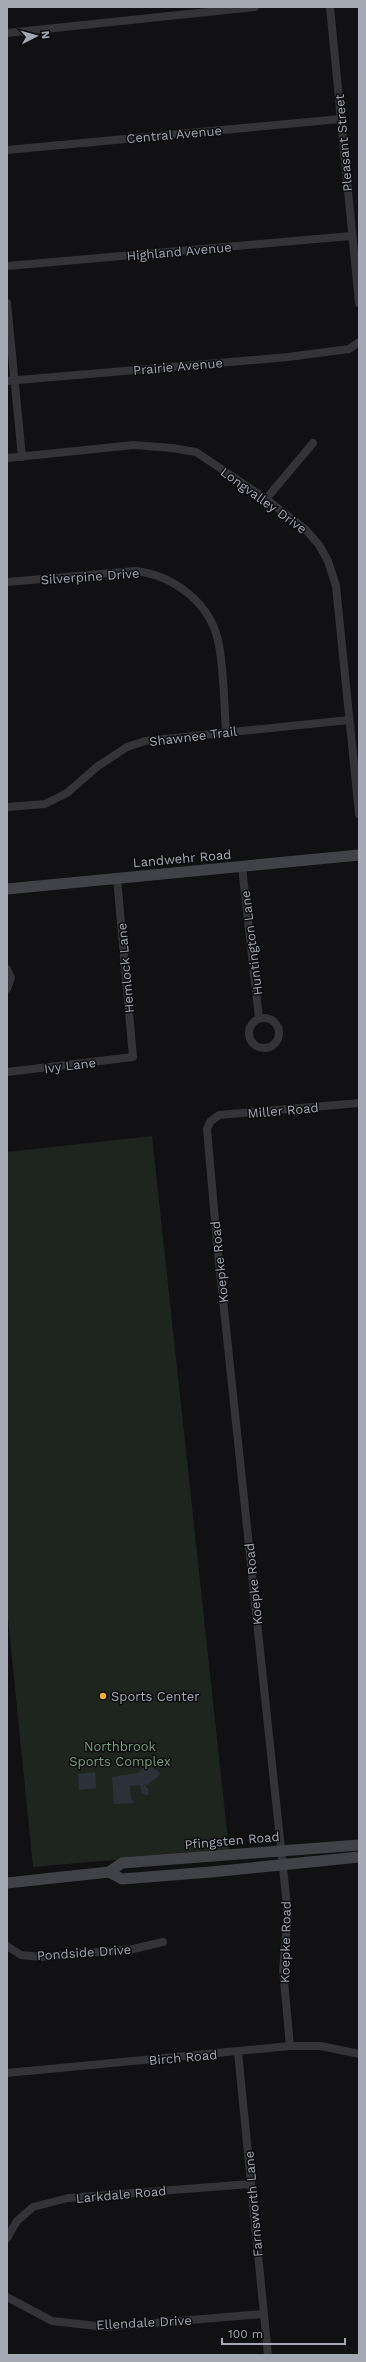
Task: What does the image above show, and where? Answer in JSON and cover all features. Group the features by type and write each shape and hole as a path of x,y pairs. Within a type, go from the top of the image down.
{"main road":[{"name":"Landwehr Road","path":"7,889 242,867 359,854"},
{"name":"Pfingsten Road","path":"7,1883 109,1872 122,1863 359,1845"},
{"path":"209,1857 211,1872"},
{"name":"Pfingsten Road","path":"109,1872 122,1878 211,1872 359,1857"}],"street":[{"path":"7,34 255,7"},
{"name":"Pleasant Street","path":"330,7 351,236 359,303"},
{"name":"Central Avenue","path":"7,150 341,119"},
{"name":"Highland Avenue","path":"7,266 351,236"},
{"path":"7,303 11,381 22,457"},
{"name":"Prairie Avenue","path":"11,381 288,356 349,349 359,342"},
{"path":"266,499 313,443"},
{"name":"Longvalley Drive","path":"7,458 134,445 172,448 196,452 266,499 306,530 319,545 328,561 336,586 359,814"},
{"name":"Silverpine Drive","path":"7,582 135,571 150,572 180,587 206,612 218,640 226,731"},
{"name":"Shawnee Trail","path":"7,807 45,804 67,793 110,758 127,747 144,741 226,731 349,720"},
{"name":"Huntington Lane","path":"242,867 259,1018"},
{"name":"Hemlock Lane","path":"117,878 133,1057"},
{"path":"7,969 11,978 7,989"},
{"name":"Ivy Lane","path":"7,1072 133,1057"},
{"name":"Miller Road","path":"210,1122 219,1115 359,1103"},
{"name":"Koepke Road","path":"210,1122 208,1134 217,1243 288,1915 283,1970 290,2046"},
{"name":"Pondside Drive","path":"7,1946 21,1955 41,1957 133,1949 163,1942"},
{"name":"Birch Road","path":"7,2073 290,2046 321,2046 359,2054"},
{"name":"Farnsworth Lane","path":"238,2052 268,2355"},
{"name":"Larkdale Road","path":"7,2238 17,2221 33,2206 68,2198 251,2184"},
{"name":"Ellendale Drive","path":"7,2297 52,2321 106,2327 263,2314"}],"green space":[{"name":"Northbrook Sports Complex","path":"152,1136 229,1850 33,1867 7,1608 7,1152"}],"shaded area":[{"path":"147,1764 161,1774 147,1785 144,1784 149,1790 148,1795 142,1794 140,1785 130,1786 131,1799 134,1803 114,1804 112,1777 138,1773"},
{"path":"95,1772 96,1788 79,1790 78,1774"}],"place":[{"name":"Sports Center","path":"103,1696"}]}
